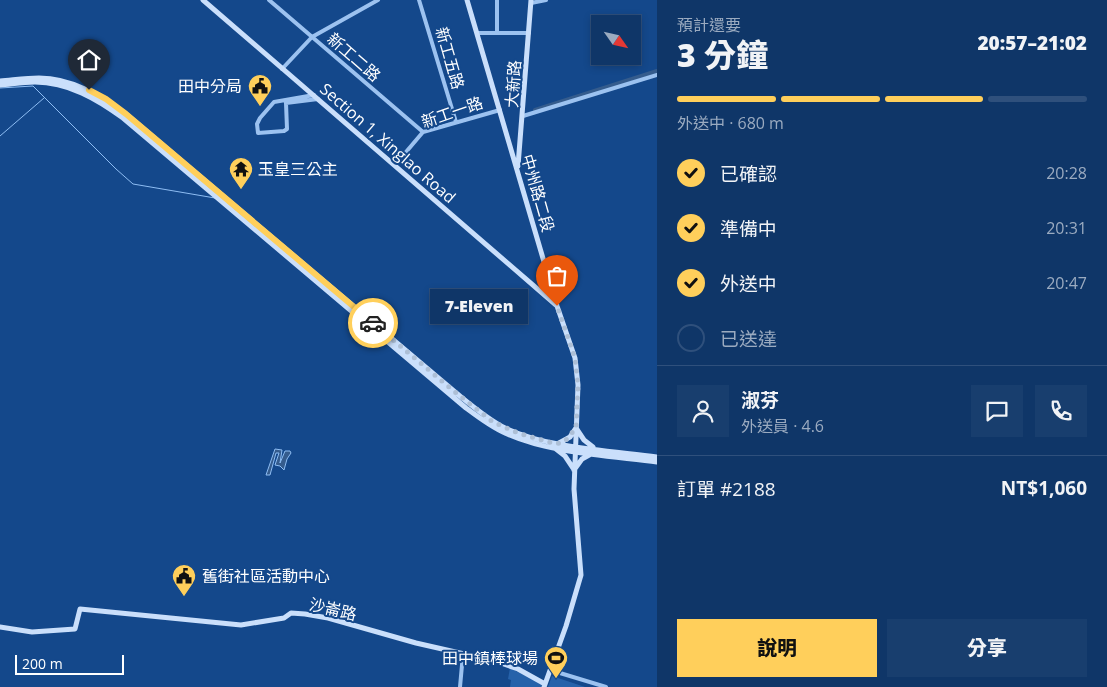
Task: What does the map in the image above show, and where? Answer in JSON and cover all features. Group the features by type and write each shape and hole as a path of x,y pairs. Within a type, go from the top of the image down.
{"street":[{"name":"Section 1, Xinglao Road","path":"203,0 557,306"},
{"name":"新工二路","path":"269,0 423,132"},
{"path":"282,69 312,37 378,0"},
{"name":"新工五路","path":"420,0 456,122"},
{"name":"中州路二段","path":"468,0 557,306 577,368 574,470 581,575 545,686"},
{"path":"497,0 497,32"},
{"path":"531,2 546,0"},
{"name":"大新路","path":"518,170 531,2"},
{"path":"477,33 529,33"},
{"path":"523,116 657,75"},
{"path":"0,81 40,78 74,84 106,99 481,413 493,422 555,446 565,456 574,470 582,459 595,452 657,457"},
{"path":"0,85 48,83 74,89 102,102 478,417 510,435 528,442 657,462"},
{"path":"316,97 286,103 287,129 284,131 258,133 257,124 260,118 274,102 316,97"},
{"name":"新工一路","path":"395,165 423,132 500,110"},
{"path":"555,446 565,441 576,428 595,452"},
{"name":"沙崙路","path":"0,627 32,632 75,629 80,609 242,625 284,618 291,613 304,614 328,618 416,643 510,666 545,686"},
{"path":"460,687 463,654"},
{"path":"550,670 606,687"}],"shaded area":[{"path":"275,449 282,450 280,463 285,451 290,451 291,453 284,470 280,466 275,465 279,453 276,453 270,475 266,475"},
{"path":"510,668 542,684 541,687 510,687 511,680 508,679"},
{"name":"田中鎮棒球場","path":"552,676 585,687 548,687"}],"waterway":[{"path":"535,110 657,71"},
{"path":"0,88 33,86 133,184 215,198"},
{"path":"0,136 44,98"}],"way so far":[{"path":"373,323 493,422 528,437 556,444 570,437 576,428 578,385 575,358 557,306"}],"place":[{"name":"田中分局","path":"260,107"},
{"name":"玉皇三公主","path":"241,190"},
{"name":"7-Eleven","path":"557,306"},
{"name":"舊街社區活動中心","path":"184,597"},
{"name":"田中鎮棒球場","path":"556,679"}],"route":[{"path":"89,90 106,99 126,114 373,323"}]}
